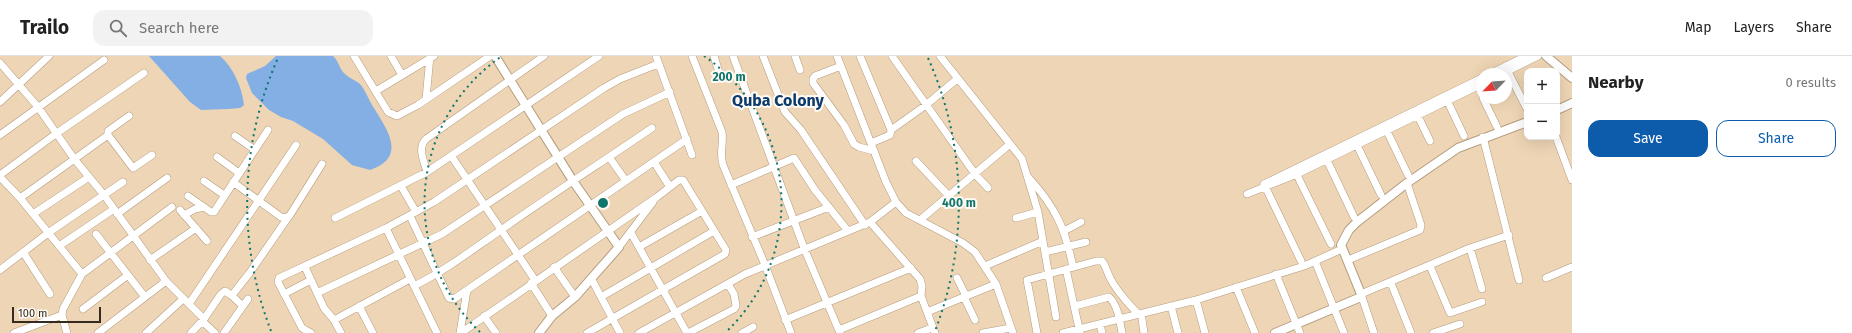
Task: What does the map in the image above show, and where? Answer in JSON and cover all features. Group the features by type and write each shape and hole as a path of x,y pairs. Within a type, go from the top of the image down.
{"street":[{"path":"0,102 49,56"},
{"path":"354,56 392,115 397,116 405,113 490,56"},
{"path":"391,56 402,75"},
{"path":"495,56 524,106 557,157 619,247"},
{"path":"427,172 421,149 422,143 426,139 509,79 544,56"},
{"path":"335,218 401,186 452,157 524,106 599,56"},
{"path":"656,56 692,155"},
{"path":"692,56 722,132 721,158 752,237 766,265 791,333"},
{"path":"714,56 721,79"},
{"path":"733,56 804,248 839,332 921,296"},
{"path":"762,56 785,112 801,130 868,224 920,279 922,286 921,296 934,330 918,333"},
{"path":"795,56 800,70"},
{"path":"837,56 886,182 896,202 906,213 963,243 975,252 996,284 1012,330 983,333"},
{"path":"860,56 891,130"},
{"path":"892,56 975,174 988,188"},
{"path":"940,56 1022,159 1038,212 1056,317"},
{"path":"1508,68 1526,56"},
{"path":"1510,68 1538,56"},
{"path":"1546,56 1572,78"},
{"path":"376,92 431,57"},
{"path":"426,99 431,57"},
{"path":"0,135 104,60"},
{"path":"0,63 20,84 38,107 75,160 104,195 166,281 215,333"},
{"path":"311,333 302,328 278,280 413,214 467,181 620,79 658,64"},
{"path":"841,66 815,76 813,83 844,126 854,144 859,147 874,150"},
{"path":"82,274 20,198 0,176 56,133 144,73"},
{"path":"871,143 890,135 891,130 926,105 957,79"},
{"path":"1512,83 1524,105"},
{"path":"1247,194 1476,85"},
{"path":"317,293 422,242 442,234 623,114 670,92"},
{"path":"1446,98 1464,136"},
{"path":"1560,109 1572,103"},
{"path":"1486,104 1497,127"},
{"path":"1416,113 1430,141"},
{"path":"20,198 75,160 108,135 108,131 129,116"},
{"path":"1374,333 1362,294 1342,249 1342,242 1353,225 1408,179 1458,148 1524,123"},
{"path":"414,286 438,274 652,128"},
{"path":"1348,260 1420,230 1421,225 1408,179 1385,128"},
{"path":"188,196 212,212 268,130"},
{"path":"108,135 133,168 152,155"},
{"path":"235,136 255,150"},
{"path":"1484,137 1519,280"},
{"path":"401,186 413,214 422,242 452,299 519,256 686,139"},
{"path":"1557,140 1572,180"},
{"path":"1356,142 1381,195"},
{"path":"920,220 1010,144"},
{"path":"189,304 296,145"},
{"path":"217,157 239,172"},
{"path":"452,157 519,256 552,316"},
{"path":"609,157 626,181"},
{"path":"1325,157 1354,217"},
{"path":"731,185 791,158 796,160 848,231"},
{"path":"916,161 948,195"},
{"path":"654,162 670,187"},
{"path":"231,295 251,271 289,216 322,164"},
{"path":"1295,172 1331,244"},
{"path":"1027,175 1050,204 1061,222 1068,246 1074,306 1079,331"},
{"path":"32,214 89,177"},
{"path":"58,246 116,212 167,178"},
{"path":"460,333 657,197 679,180 683,180 726,250 725,254 588,333"},
{"path":"204,181 224,196"},
{"path":"0,270 48,233 123,182"},
{"path":"233,182 281,217 289,216"},
{"path":"1264,187 1301,261"},
{"path":"539,333 552,316 575,297 619,247 657,197"},
{"path":"639,333 745,274 804,248 868,224 896,202"},
{"path":"752,237 829,206"},
{"path":"67,333 62,315 73,287 82,274 172,207"},
{"path":"204,207 182,212 207,241"},
{"path":"639,247 702,211"},
{"path":"1016,218 1038,212"},
{"path":"1064,231 1081,222"},
{"path":"150,260 196,228"},
{"path":"386,228 437,333"},
{"path":"601,297 714,231"},
{"path":"631,233 687,333 734,309 736,306 734,294 728,284"},
{"path":"96,234 145,297"},
{"path":"1275,333 1359,298 1362,294 1391,283 1470,248 1509,235"},
{"path":"985,266 1043,241"},
{"path":"1045,252 1086,242"},
{"path":"1470,248 1482,289"},
{"path":"1063,333 1079,331 1119,319 1140,317 1315,261 1342,249"},
{"path":"23,252 50,294"},
{"path":"1037,333 1026,282 1029,279 1049,273 1102,261 1118,292 1140,317 1144,333"},
{"path":"1315,261 1344,333"},
{"path":"1430,266 1450,314 1482,302"},
{"path":"305,267 324,308 334,320 341,333"},
{"path":"554,267 575,297"},
{"path":"1546,278 1572,267"},
{"path":"785,320 911,268"},
{"path":"1276,274 1300,333"},
{"path":"83,309 128,275"},
{"path":"591,278 620,333"},
{"path":"957,278 975,320"},
{"path":"334,320 410,279"},
{"path":"284,294 311,280"},
{"path":"98,333 166,281"},
{"path":"1391,283 1411,333"},
{"path":"927,312 996,284"},
{"path":"1236,287 1255,333"},
{"path":"460,333 468,290"},
{"path":"191,333 203,320 223,292 226,291 243,306"},
{"path":"1074,306 1110,297 1119,319 1122,333"},
{"path":"146,333 183,299"},
{"path":"224,333 248,299"},
{"path":"1196,300 1205,333"},
{"path":"359,306 373,333"},
{"path":"1171,306 1178,333"},
{"path":"14,333 62,315"},
{"path":"484,316 496,333"},
{"path":"1100,324 1102,333"},
{"path":"1433,333 1460,324"},
{"path":"742,333 753,327"}],"water":[{"path":"149,56 220,56 229,66 236,78 244,105 240,108 201,110 190,102"},
{"path":"276,56 333,56 337,60 341,70 348,77 360,84 389,134 391,151 388,158 381,165 370,170 352,165 323,139 293,121 281,117 269,110 252,93 246,78 247,74 265,66"}],"district":[{"name":"Quba Colony","path":"778,100"}]}
